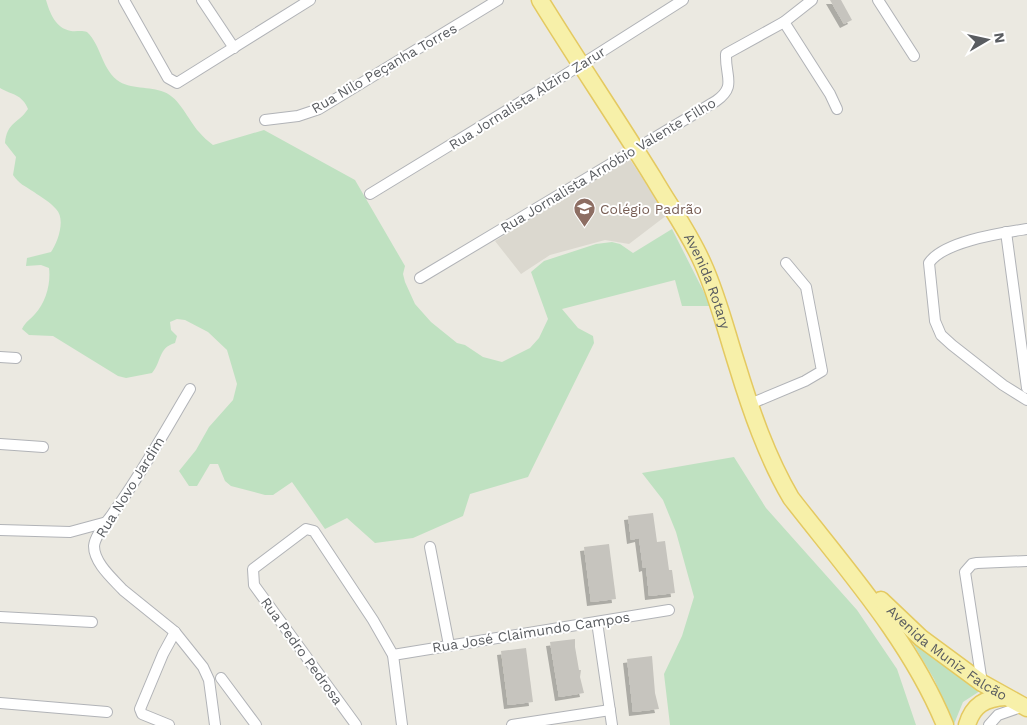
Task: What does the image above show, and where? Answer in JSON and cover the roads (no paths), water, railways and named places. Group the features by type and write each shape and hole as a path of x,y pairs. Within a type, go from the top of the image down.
{"main road":[{"name":"Avenida Rotary","path":"540,0 580,66 636,148 695,246 718,304 750,404 779,478 791,498 849,571"},
{"name":"Avenida Muniz Falcão","path":"849,571 921,638 982,684 1026,707"},
{"path":"849,571 892,629 915,665 934,698 945,725"},
{"path":"966,725 974,709 980,704 1006,697"}],"street":[{"path":"124,0 168,78 175,82 180,82 310,0"},
{"path":"202,0 234,48"},
{"name":"Rua Nilo Peçanha Torres","path":"265,120 298,116 319,109 498,0"},
{"name":"Rua Jornalista Alziro Zarur","path":"370,194 580,66 683,0"},
{"name":"Rua Jornalista Arnóbio Valente Filho","path":"420,278 722,96 729,86 725,67 726,54 784,22 812,0"},
{"path":"878,0 914,56"},
{"path":"784,22 830,94 837,109"},
{"path":"1027,229 1006,232 957,245 933,257 929,263 936,327 941,335 1003,385 1027,400"},
{"path":"1006,232 1027,388"},
{"path":"750,404 806,381 822,371 806,287 786,263"},
{"path":"0,357 16,358"},
{"name":"Rua Novo Jardim","path":"190,388 158,445 107,522 94,546 97,559 123,590 175,632 190,648 209,680 215,725"},
{"path":"0,444 42,447"},
{"path":"0,530 70,532 107,522"},
{"name":"Rua Pedro Pedrosa","path":"356,725 254,585 253,569 306,529 312,529 373,620 393,655"},
{"path":"430,547 449,645"},
{"path":"982,684 965,572 972,564 977,563 1027,561"},
{"name":"Rua José Claimundo Campos","path":"393,655 669,610"},
{"path":"0,617 92,622"},
{"path":"597,622 612,725"},
{"path":"170,725 140,712 148,687 175,632"},
{"path":"393,655 402,725"},
{"path":"222,678 256,725"},
{"path":"0,703 107,712"},
{"path":"989,725 998,716 1026,707"},
{"path":"512,725 610,710"}],"place":[{"name":"Colégio Padrão","path":"584,228"}]}
